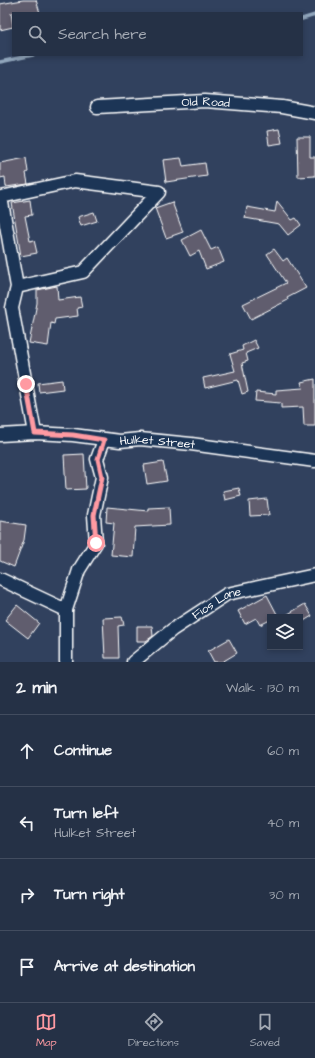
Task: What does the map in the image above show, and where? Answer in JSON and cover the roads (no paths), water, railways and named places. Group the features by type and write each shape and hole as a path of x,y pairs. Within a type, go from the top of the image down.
{"street":[{"name":"Old Road","path":"97,107 205,101 282,107 315,113"},
{"path":"17,286 83,272 159,192 75,181 1,196 17,286 12,308 35,433"},
{"name":"Hulket Street","path":"0,435 35,433 73,435 120,441 140,439 315,462"},
{"path":"66,662 66,610 79,570 96,543 94,515 102,477 98,459 104,440"},
{"name":"Fios Lane","path":"133,662 172,630 227,594 315,575"},
{"path":"0,579 66,610"}],"waterway":[{"path":"303,19 315,15"},
{"path":"0,62 28,56"}]}
